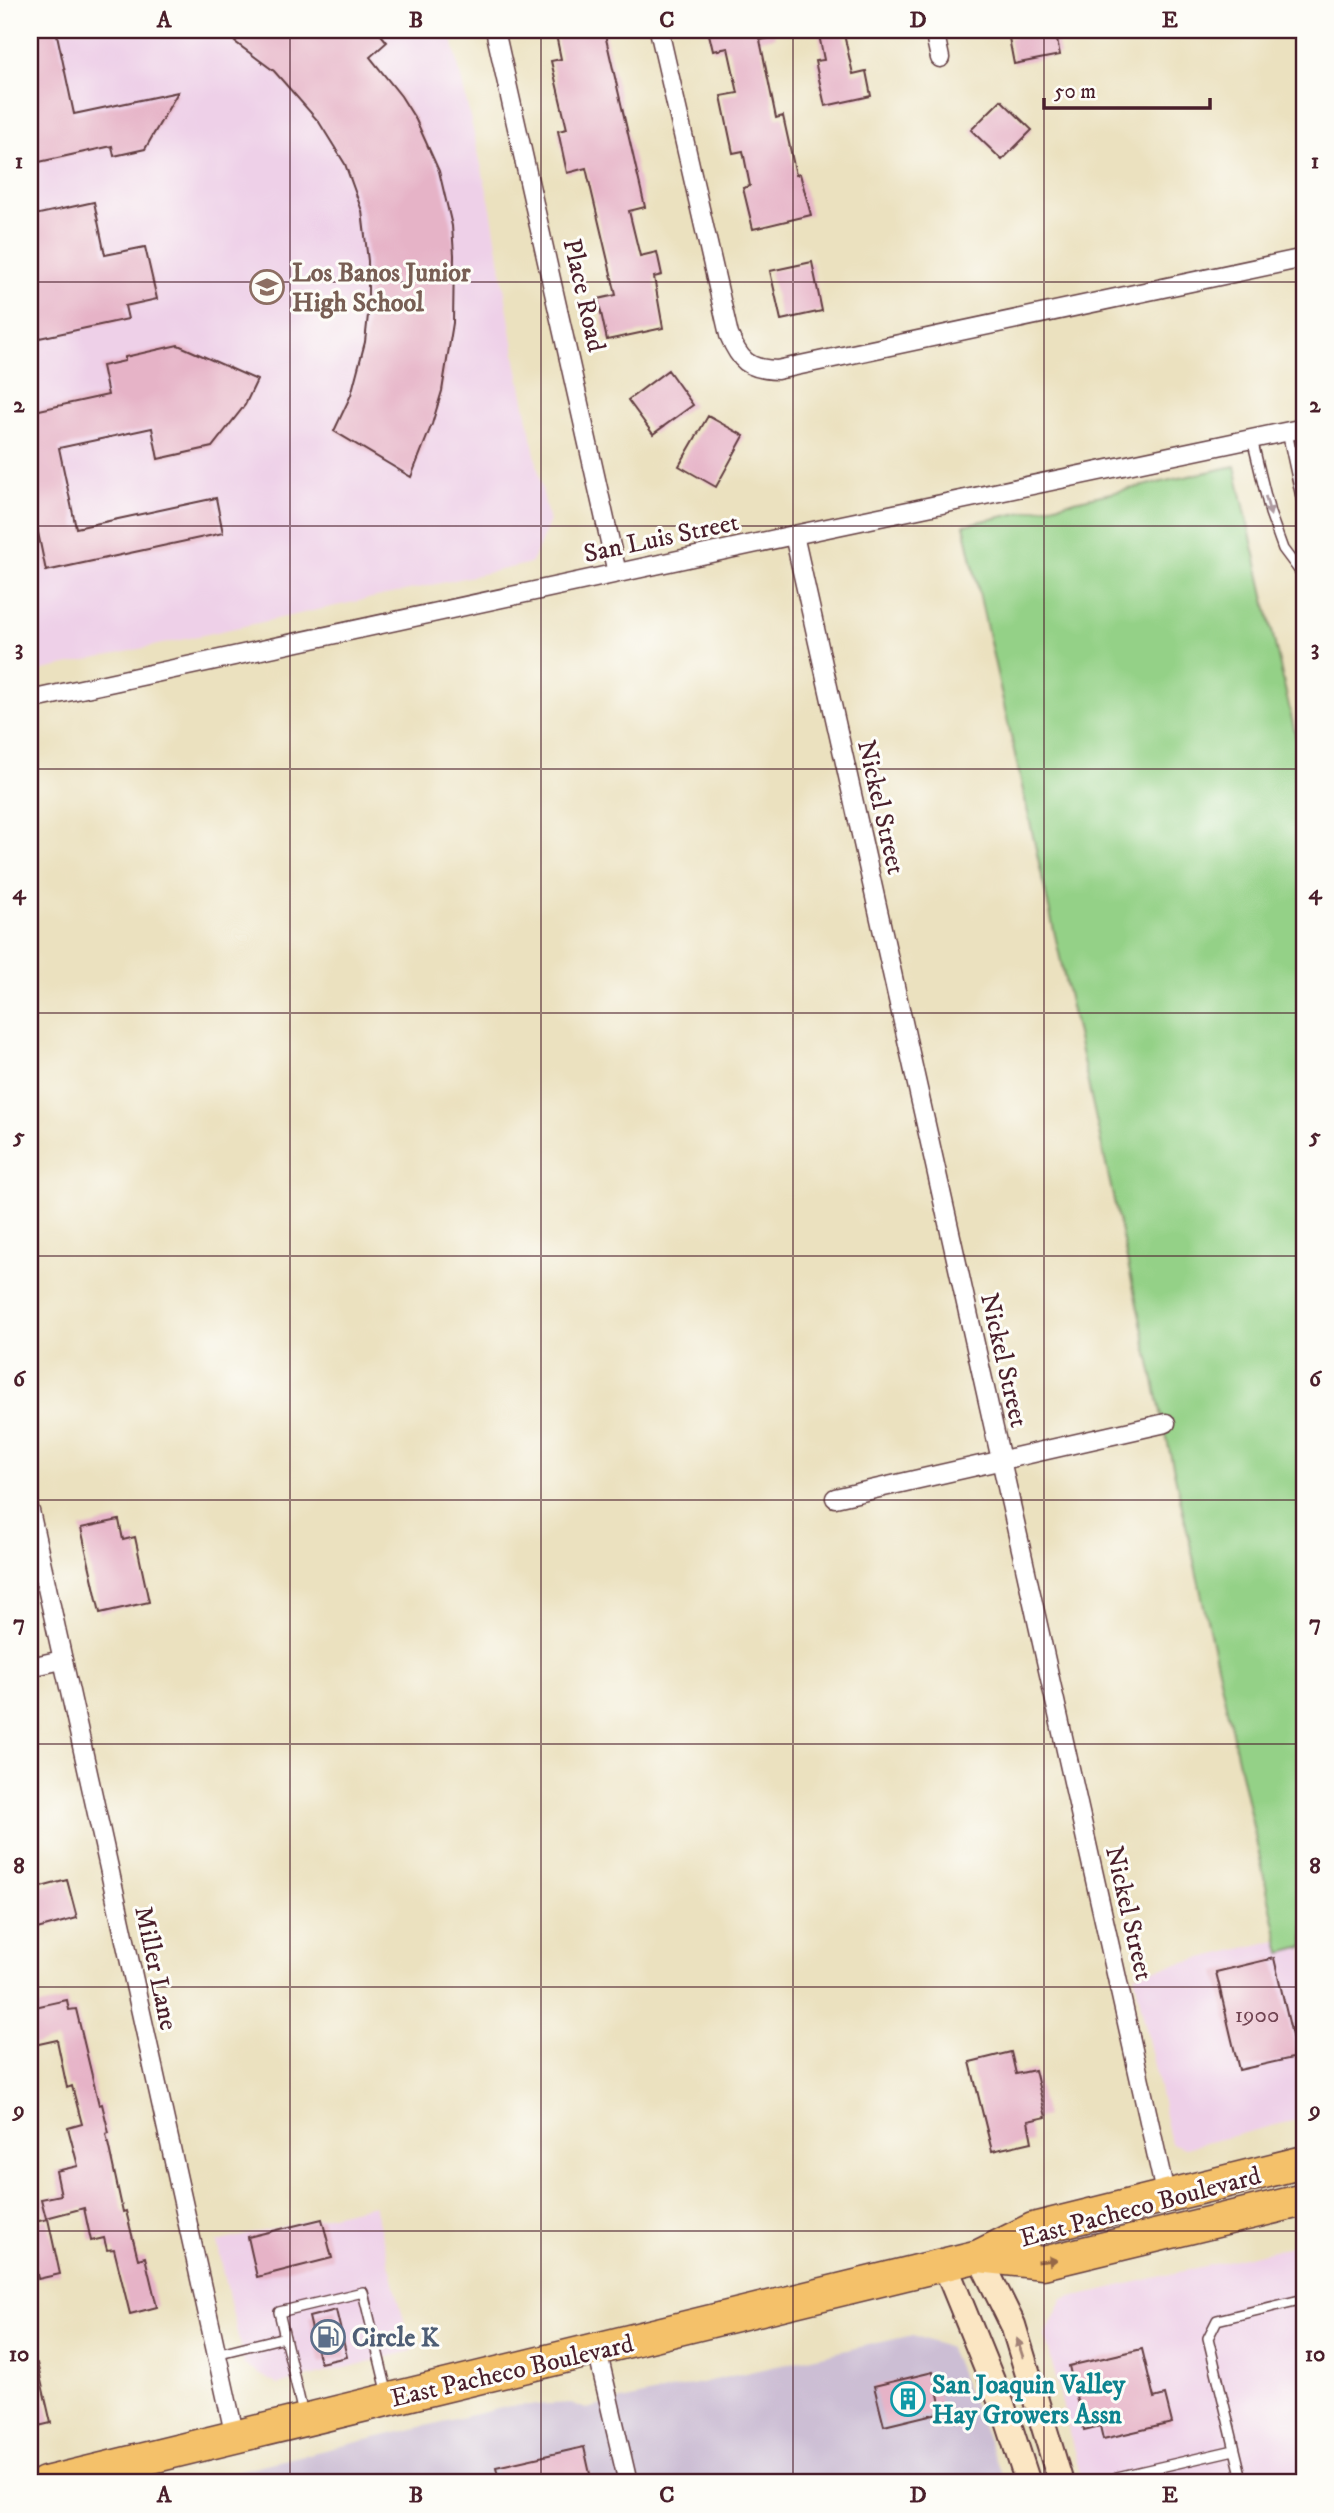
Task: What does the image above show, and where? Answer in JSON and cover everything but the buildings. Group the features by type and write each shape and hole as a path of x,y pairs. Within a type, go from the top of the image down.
{"highway":[{"name":"East Pacheco Boulevard","path":"45,2483 945,2265 979,2256 1033,2229 1304,2162"},
{"name":"East Pacheco Boulevard","path":"979,2256 1043,2263 1304,2200"}],"street":[{"name":"Place Road","path":"495,30 617,573"},
{"path":"659,30 729,335 735,350 747,364 760,370 777,370 1304,258"},
{"path":"934,30 940,58"},
{"name":"San Luis Street","path":"30,700 1296,430"},
{"name":"Nickel Street","path":"794,535 1166,2197"},
{"path":"835,1498 1166,1423"},
{"name":"Miller Lane","path":"30,1511 235,2437"},
{"path":"30,1667 62,1660"},
{"path":"979,2256 1013,2325 1061,2483"},
{"path":"945,2265 1006,2415 1028,2483"},
{"path":"597,2350 628,2483"}],"lane":[{"path":"1296,430 1304,511"},
{"path":"1252,439 1270,513 1283,549 1304,577"},
{"path":"305,2420 279,2312 363,2291 389,2400"},
{"path":"1243,2483 1208,2338 1217,2320 1304,2299"},
{"path":"216,2354 285,2337"},
{"path":"1117,2476 1234,2450"}],"shaded area":[{"name":"Los Banos Junior High School","path":"30,30 450,30 491,208 517,366 549,523 532,563 30,673"},
{"path":"1278,1940 1281,1952 1304,1947 1304,2118 1185,2148 1171,2143 1134,1974"},
{"path":"374,2205 412,2351 278,2385 244,2365 217,2242"},
{"path":"1304,2243 1304,2471 1254,2483 1082,2483 1045,2335 1063,2299"},
{"path":"913,2335 949,2348 1006,2483 185,2483 510,2406 572,2403 586,2409"}],"green space":[{"path":"1235,466 1304,773 1304,1947 1281,1953 964,525"}],"place":[{"name":"Los Banos Junior High School","path":"267,287"},
{"name":"Circle K","path":"328,2337"},
{"name":"San Joaquin Valley Hay Growers Assn","path":"908,2399"}]}
